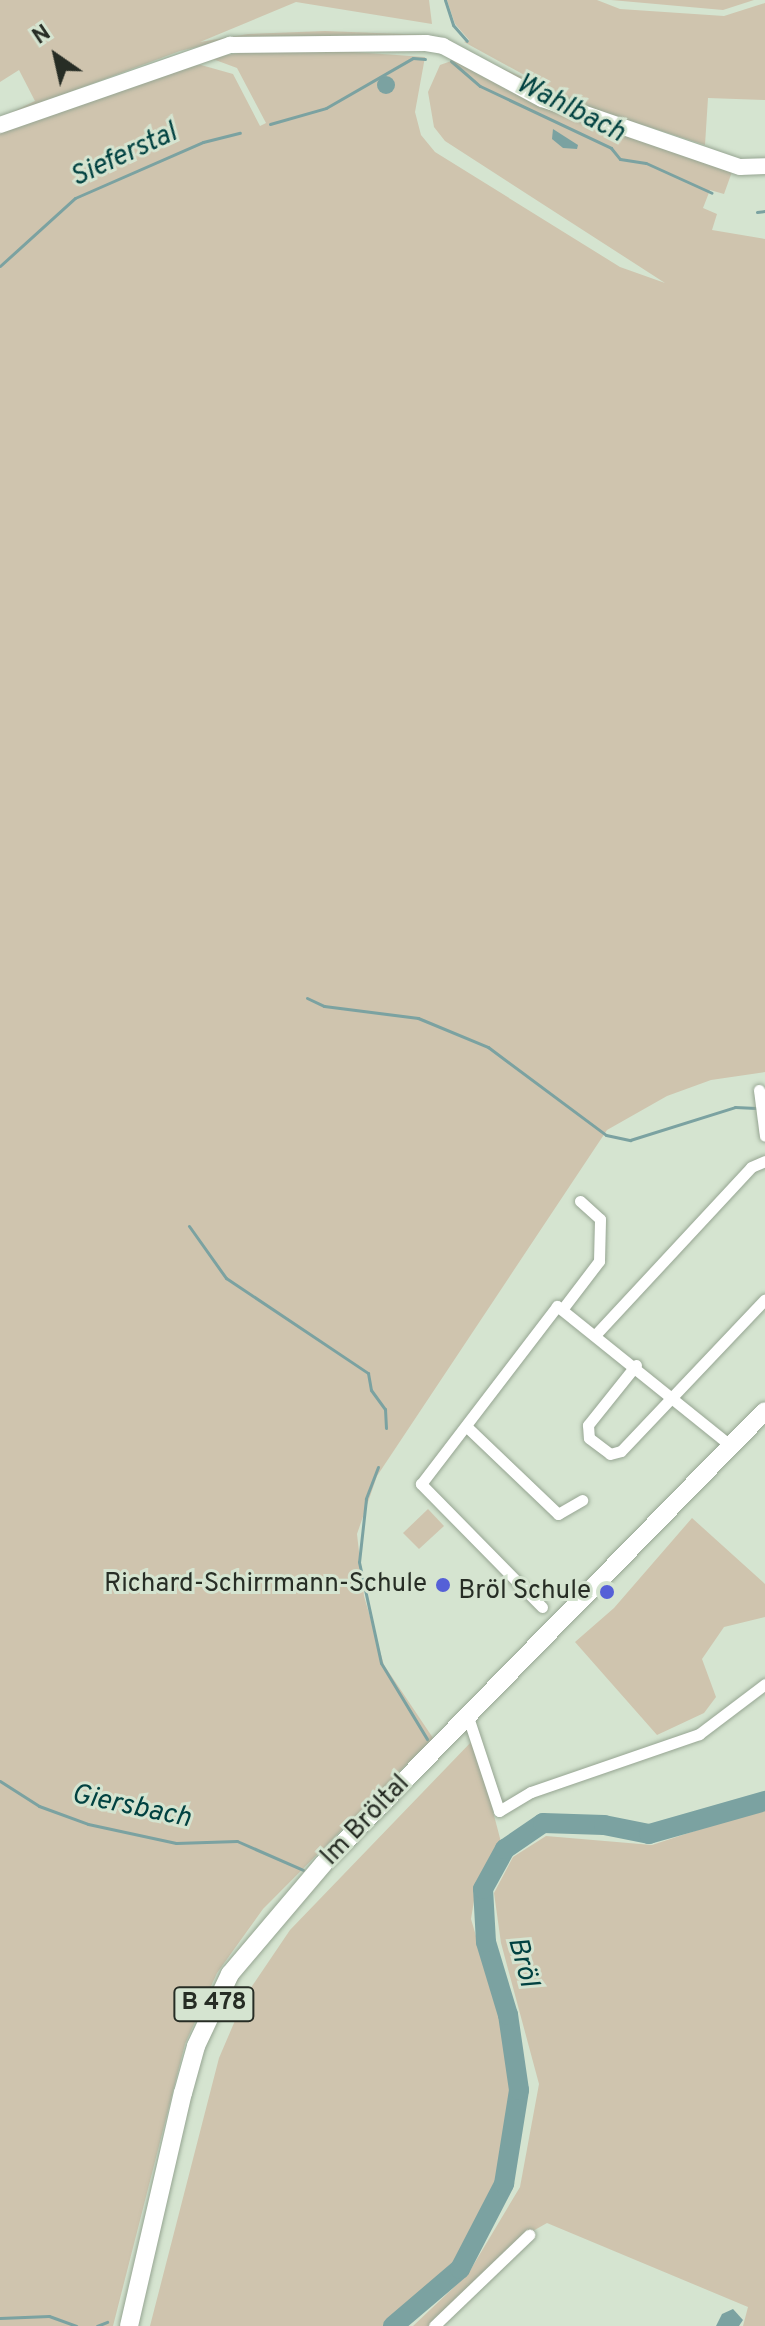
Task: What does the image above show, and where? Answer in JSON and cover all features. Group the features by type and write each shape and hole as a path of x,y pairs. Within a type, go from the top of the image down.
{"main road":[{"name":"Im Bröltal","path":"129,2326 196,2046 230,1974 278,1913 765,1411"}],"street":[{"path":"0,125 230,45 426,43 443,46 542,99 740,167 765,166"},
{"path":"760,1092 765,1136"},
{"path":"597,1333 702,1217 751,1167 765,1161"},
{"path":"542,1607 421,1484 467,1427 551,1311 564,1307 599,1261 600,1219 580,1201"},
{"path":"636,1365 588,1425 589,1438 610,1454 621,1451 765,1299"},
{"path":"564,1307 731,1446"},
{"path":"467,1427 558,1514 582,1500"},
{"path":"468,1717 499,1811 531,1792 665,1749 729,1714 765,1684"},
{"path":"434,2326 529,2235"}],"shaded area":[{"path":"0,0 429,0 432,24 296,2 200,42 248,34 325,31 428,35 226,40 180,51 0,118 35,101 19,70 0,82"},
{"path":"447,0 597,0 620,9 724,16 765,3 765,100 708,98 705,145 640,124 733,169 724,194 710,190 703,208 717,214 712,230 765,239 765,1072 711,1080 667,1096 607,1130 377,1476 357,1534 364,1596 384,1665 433,1738 263,1909 217,1973 185,2044 113,2326 0,2326 0,132 183,66 201,65 233,74 260,126 266,123 237,68 210,58 250,51 325,50 425,57 415,112 421,135 435,152 620,267 665,283 445,141 434,127 428,92 440,65 454,60 483,60 548,88 464,42 469,40 455,24"},
{"path":"611,0 754,0 723,10"},
{"path":"428,1509 444,1526 419,1549 403,1533"},
{"path":"692,1518 765,1584 765,1617 724,1627 702,1659 716,1697 704,1713 657,1735 575,1642 614,1608"},
{"path":"474,1739 501,1842 477,1882 471,1919 501,2021 514,2091 501,2180 458,2265 383,2326 150,2326 219,2058 246,1995 290,1930"},
{"path":"765,1808 765,2326 743,2326 748,2307 547,2223 524,2236 430,2326 413,2326 468,2274 520,2187 539,2084 501,1943 494,1893 513,1857 546,1836 652,1845"}],"water":[{"path":"386,76 395,85 386,94 377,85"},
{"path":"553,129 578,145 577,149 563,148 552,139"},
{"path":"733,2309 743,2320 739,2326 716,2326 722,2314"}],"waterway":[{"name":"Wahlbach","path":"445,0 453,25 467,41"},
{"name":"Sieferstal","path":"270,124 326,108 413,58 425,59"},
{"name":"Wahlbach","path":"451,61 480,86 611,148 620,159 646,163 712,193"},
{"name":"Sieferstal","path":"0,266 75,198 203,142 240,133"},
{"name":"Wahlbach","path":"757,212 765,211"},
{"path":"307,998 324,1006 418,1018 488,1047 606,1135 630,1140 735,1107 756,1108"},
{"path":"189,1226 226,1278 368,1373 371,1390 385,1409 386,1428"},
{"path":"378,1467 366,1499 359,1562 381,1663 427,1739"},
{"name":"Giersbach","path":"0,1781 39,1806 88,1824 176,1843 237,1841 303,1870"},
{"name":"Bröl","path":"393,2326 460,2269 504,2184 519,2090 508,2015 486,1942 483,1889 505,1849 543,1823 604,1825 649,1834 765,1801"},
{"path":"0,2318 49,2316 76,2326"},
{"path":"97,2326 107,2322"}],"place":[{"name":"Richard-Schirrmann-Schule","path":"443,1585"},
{"name":"Bröl Schule","path":"607,1592"}]}
